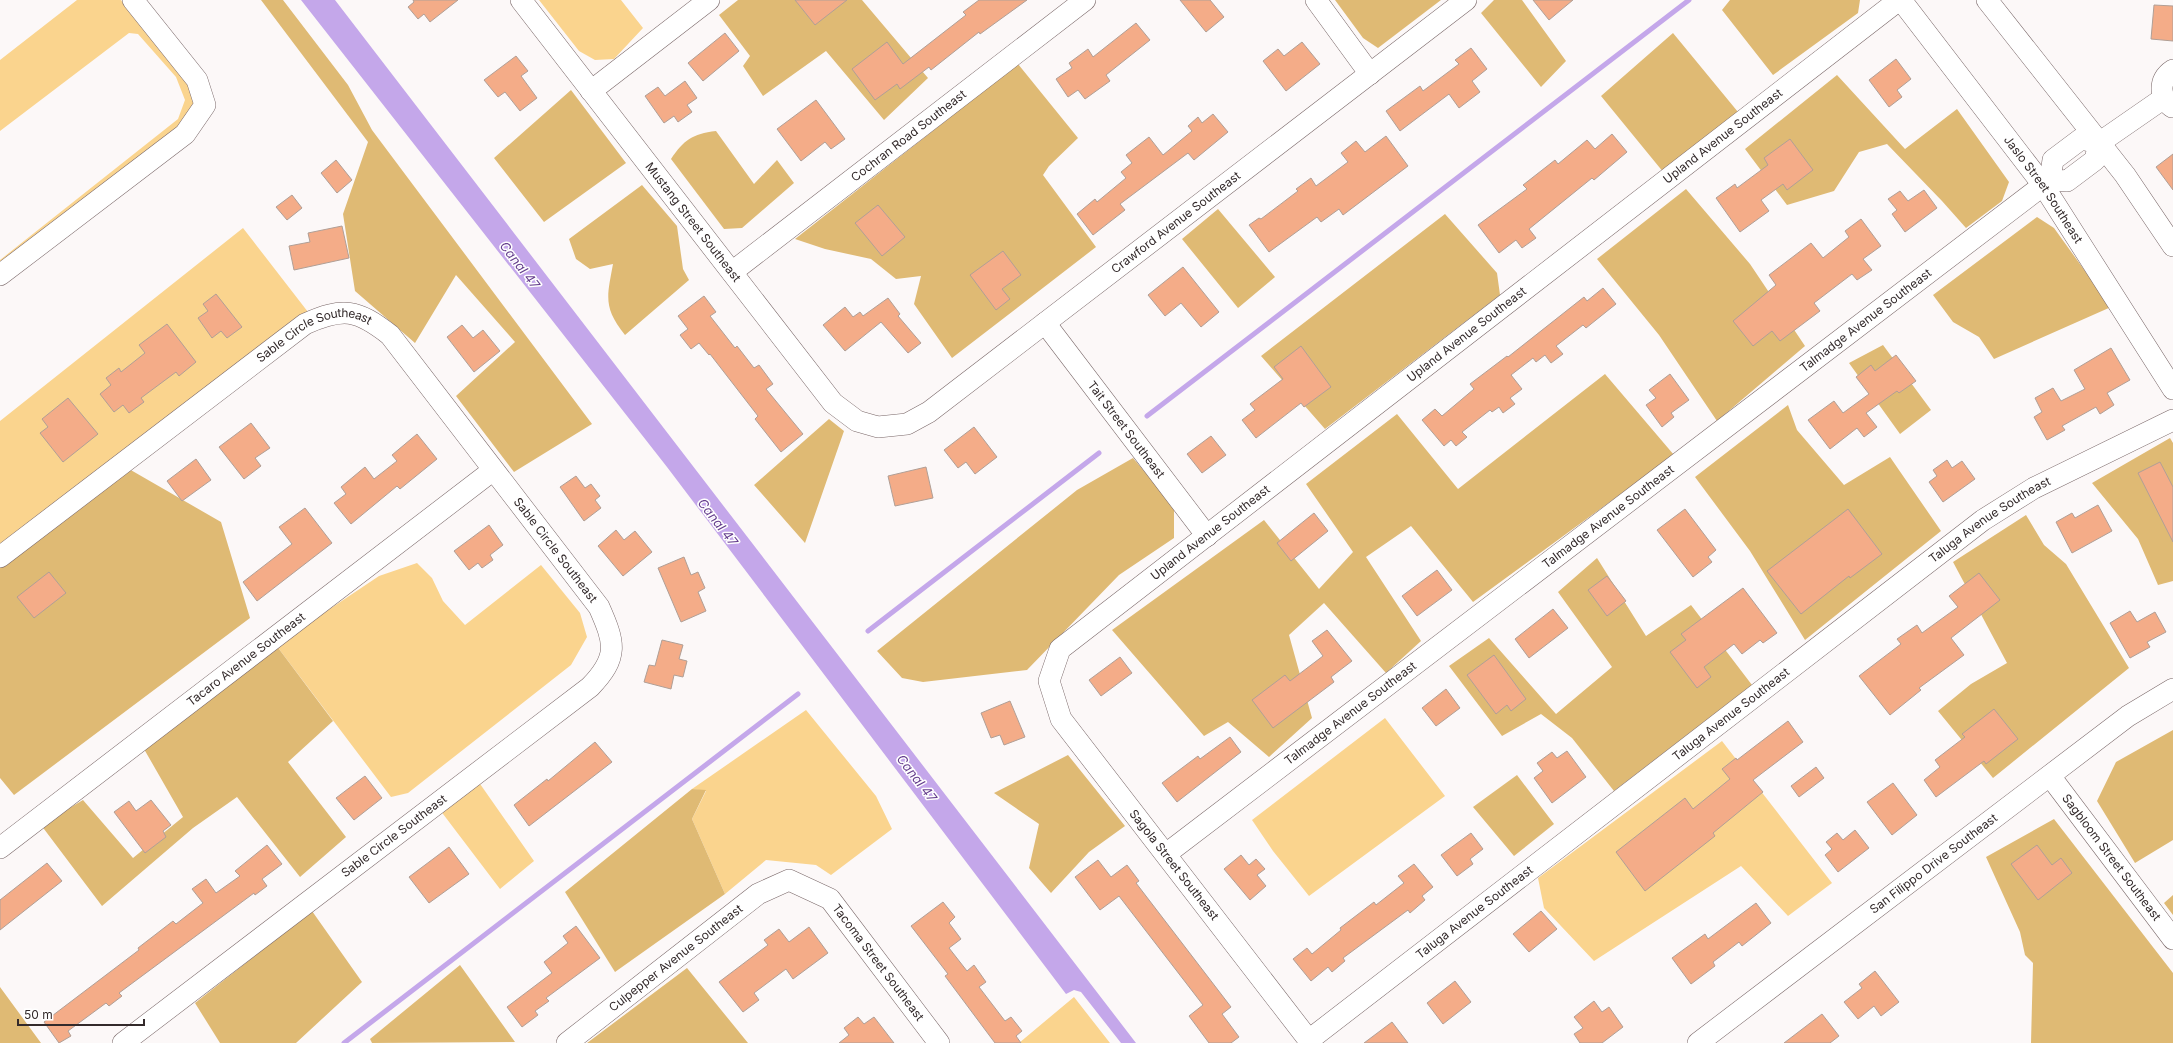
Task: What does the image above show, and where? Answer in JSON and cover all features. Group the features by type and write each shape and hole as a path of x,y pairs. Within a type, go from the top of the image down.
{"street":[{"path":"0,275 185,134 205,105 197,80 133,0"},
{"name":"Mustang Street Southeast","path":"521,0 833,404 857,420 878,427"},
{"path":"592,91 709,0"},
{"name":"Cochran Road Southeast","path":"732,272 1085,0"},
{"path":"1316,0 1370,74"},
{"name":"Crawford Avenue Southeast","path":"878,427 907,424 929,412 1466,0"},
{"name":"Jaslo Street Southeast","path":"1900,0 2046,182 2173,389"},
{"name":"Upland Avenue Southeast","path":"1049,681 1060,649 1900,0"},
{"path":"1987,0 2147,206 2173,246"},
{"path":"2046,182 2067,181 2095,160 2099,143 2168,103 2162,92 2164,78 2173,70"},
{"name":"Talmadge Avenue Southeast","path":"1166,854 2046,182"},
{"name":"Sable Circle Southeast","path":"0,557 305,324 328,314 349,312 371,320 390,335 492,471 598,607 610,633 612,653 602,674 590,687 123,1043"},
{"name":"Tait Street Southeast","path":"1045,323 1207,536"},
{"name":"Taluga Avenue Southeast","path":"1310,1041 1983,520 2034,488 2173,420"},
{"name":"Tacaro Avenue Southeast","path":"0,848 492,471"},
{"name":"Sagola Street Southeast","path":"1049,681 1061,719 1310,1041"},
{"name":"San Filippo Drive Southeast","path":"1698,1043 2128,716 2173,689"},
{"name":"Sagbloom Street Southeast","path":"2050,776 2173,939"},
{"name":"Culpepper Avenue Southeast","path":"568,1043 758,894 789,880"},
{"name":"Tacoma Street Southeast","path":"789,880 830,899 939,1043"}],"shaded area":[{"path":"77,0 121,0 188,85 194,104 179,128 0,264 0,260 178,119 185,100 176,77 138,34 129,33 0,131 0,60"},
{"path":"261,0 283,0 348,85 372,130 592,424 514,472 456,396 515,342 456,275 415,343 355,291 343,214 368,142"},
{"path":"539,0 621,0 643,28 614,59 595,60 579,51"},
{"path":"738,0 862,0 928,78 884,120 826,51 763,96 743,66 750,56 719,15"},
{"path":"1335,0 1441,0 1378,48 1363,38"},
{"path":"1494,0 1522,0 1566,61 1541,87 1481,13"},
{"path":"1730,0 1860,0 1858,13 1773,75 1722,10"},
{"path":"1673,33 1738,112 1664,173 1601,96"},
{"path":"1018,64 1078,138 1049,166 1043,175 1096,247 952,358 914,304 921,276 896,279 871,259 825,249 795,239"},
{"path":"1837,75 1905,149 1957,109 2009,182 2002,201 1966,228 1887,144 1859,152 1834,191 1787,205 1745,149"},
{"path":"571,90 626,163 544,222 494,158"},
{"path":"716,131 754,184 777,160 794,183 742,228 724,229 671,159 680,147 689,139 701,134"},
{"path":"642,185 677,226 683,269 689,280 625,335 613,317 608,301 613,264 590,269 576,259 569,239"},
{"path":"1686,189 1750,264 1805,346 1717,421 1659,335 1597,259"},
{"path":"1218,209 1275,277 1238,308 1182,239"},
{"path":"1445,214 1497,273 1500,295 1325,429 1261,356"},
{"path":"2037,217 2054,228 2111,307 1994,359 1979,337 1953,322 1933,295"},
{"path":"243,228 308,312 0,546 0,421"},
{"path":"1883,345 1931,410 1900,434 1849,363"},
{"path":"1605,374 1674,455 1473,602 1411,526 1366,557 1421,641 1386,673 1324,603 1289,635 1312,718 1269,757 1228,722 1204,736 1112,630 1264,520 1319,589 1353,552 1306,484 1397,414 1458,489"},
{"path":"1788,405 1797,430 1844,485 1890,457 1941,531 1805,640 1750,551 1695,477"},
{"path":"829,419 844,431 805,543 754,485"},
{"path":"2170,438 2173,443 2173,581 2158,585 2138,539 2092,483"},
{"path":"1133,458 1174,506 1174,538 1119,575 1027,670 923,682 902,678 877,651 1077,490"},
{"path":"129,469 221,522 250,618 14,795 0,778 0,568"},
{"path":"2026,515 2044,545 2066,564 2129,668 1993,778 1938,711 1971,684 2007,663 1953,562"},
{"path":"1597,558 1646,636 1691,605 1752,685 1614,791 1572,738 1541,714 1502,736 1449,666 1489,638 1556,714 1612,667 1558,592"},
{"path":"417,563 432,578 443,601 465,625 541,565 580,613 587,637 571,665 408,793 391,797 276,645 379,576"},
{"path":"276,645 333,721 288,762 346,837 300,877 237,797 193,828 102,906 41,825 83,800 133,858 183,817 144,749"},
{"path":"806,710 876,796 892,829 831,875 816,865 766,860 725,894 692,819 706,791 692,789"},
{"path":"1385,718 1445,796 1309,896 1273,851 1252,820"},
{"path":"2173,730 2173,840 2135,863 2097,801 2116,762"},
{"path":"1722,741 1832,883 1788,916 1741,866 1594,961 1544,908 1538,878"},
{"path":"1068,755 1125,826 1089,852 1051,893 1029,868 1039,824 994,793"},
{"path":"1517,775 1554,824 1514,856 1473,807"},
{"path":"478,781 534,861 500,889 440,810"},
{"path":"692,789 706,790 692,819 725,894 615,972 565,892"},
{"path":"2054,819 2173,973 2173,1043 2031,1043 2033,963 2025,955 2020,932 1986,857"},
{"path":"2173,895 2173,915 2164,903"},
{"path":"312,911 362,982 296,1043 220,1043 195,1003"},
{"path":"460,965 515,1042 372,1043 370,1039"},
{"path":"687,968 748,1043 587,1043"},
{"path":"0,987 41,1043 0,1043"},
{"path":"1074,997 1110,1043 1019,1043"}],"water":[{"name":"Canal 47","path":"301,0 335,0 1136,1043 1121,1043 1081,992 1074,990 1066,994 667,467"}],"building":[{"path":"413,0 458,0 430,22 424,14 418,19 408,7 414,2"},
{"path":"795,0 847,0 815,25"},
{"path":"979,0 1027,0 980,34 979,32 931,70 929,67 900,89 897,84 875,100 852,69 887,42 903,64 966,15 963,12"},
{"path":"1180,0 1210,0 1224,17 1206,32"},
{"path":"1533,0 1573,0 1549,20"},
{"path":"2154,5 2173,6 2173,41 2151,39"},
{"path":"1136,23 1150,40 1106,75 1110,81 1085,99 1078,90 1068,97 1056,79 1072,68 1069,63 1088,49 1093,57"},
{"path":"725,33 739,51 703,81 688,63"},
{"path":"1302,42 1320,64 1286,91 1263,61 1278,49 1284,56"},
{"path":"1471,48 1487,69 1472,81 1480,92 1459,108 1449,94 1400,131 1386,111 1420,86 1423,91 1459,64 1455,60"},
{"path":"516,56 528,71 521,76 537,98 520,111 505,92 498,97 484,80"},
{"path":"1896,59 1911,79 1897,90 1902,97 1889,107 1869,80"},
{"path":"685,81 697,98 687,105 692,112 678,122 674,116 664,123 645,96 658,87 665,96"},
{"path":"816,100 845,139 831,149 825,142 801,161 777,129"},
{"path":"1213,114 1228,132 1194,160 1188,153 1120,204 1125,210 1093,235 1077,214 1095,199 1097,202 1126,178 1121,172 1132,163 1126,155 1149,137 1163,155 1192,131 1188,126 1198,117 1202,123"},
{"path":"1612,134 1627,152 1594,180 1592,178 1529,229 1536,238 1522,248 1516,240 1499,253 1478,225 1527,189 1523,185 1555,160 1558,164 1587,140 1595,149"},
{"path":"1386,136 1408,166 1343,215 1339,209 1321,222 1317,217 1269,252 1249,225 1259,218 1261,219 1298,191 1296,189 1311,178 1316,186 1348,162 1341,153 1356,141 1365,152"},
{"path":"1790,139 1813,170 1787,190 1783,184 1761,200 1769,211 1740,232 1716,198 1735,184 1737,188 1768,165 1764,158"},
{"path":"2173,154 2173,190 2156,167"},
{"path":"336,160 352,180 337,193 321,173"},
{"path":"1924,190 1937,208 1905,232 1892,214 1897,210 1888,199 1900,191 1908,201"},
{"path":"292,195 302,208 287,220 276,207"},
{"path":"878,205 905,237 882,256 855,223"},
{"path":"1861,219 1881,246 1863,259 1872,270 1857,280 1852,274 1814,303 1820,311 1780,341 1772,331 1753,346 1733,321 1776,285 1769,275 1811,243 1823,258 1849,237 1845,231"},
{"path":"342,226 349,258 294,270 289,246 310,242 308,233"},
{"path":"1003,251 1021,275 1002,289 1010,299 996,310 970,275"},
{"path":"1183,267 1219,312 1201,327 1181,303 1165,316 1148,295"},
{"path":"1603,288 1616,304 1586,328 1583,325 1556,346 1563,354 1551,363 1545,355 1536,362 1533,358 1511,375 1522,389 1510,398 1515,404 1503,413 1499,407 1492,412 1490,410 1462,432 1467,437 1456,446 1451,440 1444,446 1422,420 1435,409 1442,416 1474,389 1470,384 1507,356 1508,357 1584,297 1587,301"},
{"path":"216,294 242,327 227,338 221,331 212,338 198,318 208,311 203,304"},
{"path":"704,296 716,312 710,316 735,348 737,346 754,368 759,365 773,384 766,389 803,434 781,452 755,419 758,416 710,354 709,355 699,343 691,349 680,335 688,329 678,316"},
{"path":"888,298 900,314 898,316 921,343 908,353 881,322 845,351 823,325 845,307 853,317 860,312 863,316"},
{"path":"167,324 196,362 179,376 176,372 141,398 144,402 129,413 123,405 114,412 100,394 111,385 106,378 119,368 121,372 145,353 139,345"},
{"path":"462,325 473,338 483,330 500,351 474,372 447,337"},
{"path":"1301,346 1331,387 1304,407 1301,403 1256,438 1242,420 1255,410 1250,404 1283,379 1274,367"},
{"path":"2111,348 2130,380 2107,393 2114,405 2100,414 2096,407 2062,426 2065,430 2047,440 2034,417 2042,412 2035,398 2053,388 2061,401 2085,389 2074,370"},
{"path":"1896,355 1916,381 1899,393 1897,391 1866,413 1877,427 1864,437 1857,428 1830,449 1808,420 1834,401 1843,413 1869,394 1856,377 1871,365 1875,371"},
{"path":"1670,374 1689,400 1671,413 1674,417 1662,427 1646,405 1656,398 1649,390"},
{"path":"68,398 98,434 63,462 40,433 48,427 42,419"},
{"path":"251,423 270,448 255,458 261,466 244,479 219,447"},
{"path":"974,427 997,457 975,474 966,462 958,468 944,450"},
{"path":"417,434 437,459 400,489 397,486 351,524 334,503 346,494 341,487 365,467 374,479 397,461 392,455"},
{"path":"1211,436 1226,455 1202,473 1187,454"},
{"path":"196,459 211,480 182,501 167,481"},
{"path":"1947,460 1952,468 1962,461 1975,479 1943,502 1929,482 1937,476 1933,470"},
{"path":"2160,462 2173,487 2173,542 2138,473"},
{"path":"926,467 933,498 895,506 888,476"},
{"path":"576,476 585,488 591,484 600,496 595,500 601,508 584,521 560,487"},
{"path":"2098,505 2112,531 2072,553 2056,522 2072,513 2075,518"},
{"path":"305,508 332,543 257,601 243,582 292,544 279,527"},
{"path":"1685,509 1716,550 1708,557 1712,562 1693,577 1657,530"},
{"path":"1848,509 1882,554 1850,578 1849,576 1801,614 1767,571"},
{"path":"1314,513 1328,531 1291,561 1277,543"},
{"path":"489,525 503,545 490,555 493,560 482,568 478,563 469,570 454,551"},
{"path":"616,530 624,540 635,531 652,552 623,576 598,546"},
{"path":"684,557 691,575 698,572 705,588 698,592 706,611 681,622 658,568"},
{"path":"1437,570 1452,590 1417,616 1402,596"},
{"path":"49,572 66,593 34,618 17,597"},
{"path":"1979,573 2000,600 1951,638 1964,655 1919,688 1921,690 1890,715 1859,676 1901,644 1897,639 1917,625 1922,633 1958,607 1949,596"},
{"path":"1607,576 1626,601 1607,616 1588,590"},
{"path":"1743,588 1777,633 1763,643 1760,640 1742,654 1734,644 1704,667 1711,677 1697,688 1670,652 1686,640 1681,634"},
{"path":"1553,609 1568,628 1529,658 1515,639"},
{"path":"2130,611 2137,622 2155,612 2166,632 2147,642 2150,647 2130,658 2110,623"},
{"path":"1327,630 1352,661 1331,677 1334,682 1273,728 1252,700 1285,675 1290,681 1323,656 1312,641"},
{"path":"662,640 683,645 679,659 687,661 683,677 674,675 671,689 644,682 649,665 655,666"},
{"path":"1494,655 1526,699 1511,711 1507,705 1496,714 1467,675"},
{"path":"1120,657 1132,673 1101,696 1089,680"},
{"path":"1446,689 1460,708 1436,726 1422,708"},
{"path":"1010,701 1025,737 1004,745 1000,735 991,738 981,713"},
{"path":"1994,709 2018,739 1986,764 1984,761 1936,797 1924,780 1940,767 1935,760 1965,737 1962,734"},
{"path":"1788,721 1803,742 1753,780 1763,792 1713,833 1715,836 1645,891 1616,852 1685,798 1693,809 1730,779 1722,769 1736,758 1737,760"},
{"path":"1230,737 1241,752 1177,802 1162,783 1198,756 1200,759"},
{"path":"595,742 612,762 529,826 514,805 547,779 548,781"},
{"path":"1567,751 1586,777 1552,803 1534,778 1543,771 1537,763 1552,752 1557,758"},
{"path":"1816,767 1824,778 1799,797 1791,786"},
{"path":"365,776 382,798 354,820 336,798"},
{"path":"1893,783 1917,815 1892,835 1867,802"},
{"path":"151,800 171,825 163,831 166,837 145,853 114,812 129,801 136,811"},
{"path":"1855,830 1869,848 1838,872 1825,855 1832,849 1826,842 1837,833 1843,840"},
{"path":"1471,833 1483,849 1470,859 1473,864 1457,876 1441,855"},
{"path":"267,845 282,864 262,879 267,886 255,895 254,893 119,993 122,996 109,1006 106,1003 68,1031 71,1036 59,1043 44,1022 139,950 138,948 173,921 176,924 203,903 192,889 206,879 216,893 240,876 235,871"},
{"path":"2037,845 2052,865 2061,858 2072,873 2038,900 2011,864"},
{"path":"449,847 469,874 429,903 409,877"},
{"path":"1241,855 1249,865 1256,859 1265,869 1257,875 1266,886 1250,900 1224,869"},
{"path":"1098,860 1111,877 1127,865 1139,881 1136,883 1231,1007 1222,1014 1239,1037 1231,1043 1209,1043 1189,1016 1203,1005 1119,896 1100,910 1075,877"},
{"path":"47,863 62,881 0,930 0,900"},
{"path":"1414,864 1433,887 1422,896 1425,900 1410,913 1408,910 1343,958 1345,961 1332,972 1328,967 1311,981 1293,959 1307,948 1312,954 1341,930 1340,928 1374,902 1376,905 1404,883 1398,876"},
{"path":"943,902 955,917 949,923 961,939 949,948 967,971 974,965 986,982 979,987 1005,1021 1011,1017 1022,1031 1016,1036 1021,1043 995,1043 945,976 948,974 911,926"},
{"path":"1756,903 1771,923 1742,946 1739,942 1713,962 1715,966 1691,984 1672,958 1705,934 1708,939"},
{"path":"1541,911 1557,929 1529,952 1513,934"},
{"path":"576,926 600,958 546,998 549,1001 535,1011 538,1015 522,1027 507,1007 552,973 544,962 568,943 563,936"},
{"path":"809,927 828,953 793,979 786,969 754,993 759,1000 743,1012 719,982 768,945 764,940 779,929 789,942"},
{"path":"1875,971 1899,1002 1881,1016 1874,1006 1858,1019 1844,1002 1862,988 1859,984"},
{"path":"1455,981 1471,1002 1443,1024 1427,1003"},
{"path":"1594,1001 1602,1012 1609,1007 1623,1027 1602,1043 1580,1043 1574,1034 1583,1028 1574,1017"},
{"path":"1822,1014 1839,1036 1830,1043 1784,1043"},
{"path":"858,1017 864,1024 874,1017 894,1043 839,1043 849,1035 844,1028"},
{"path":"1392,1022 1408,1043 1364,1043"}],"waterway":[{"path":"1147,416 1689,0"},
{"path":"868,631 1099,453"},
{"path":"344,1043 798,694"}]}
